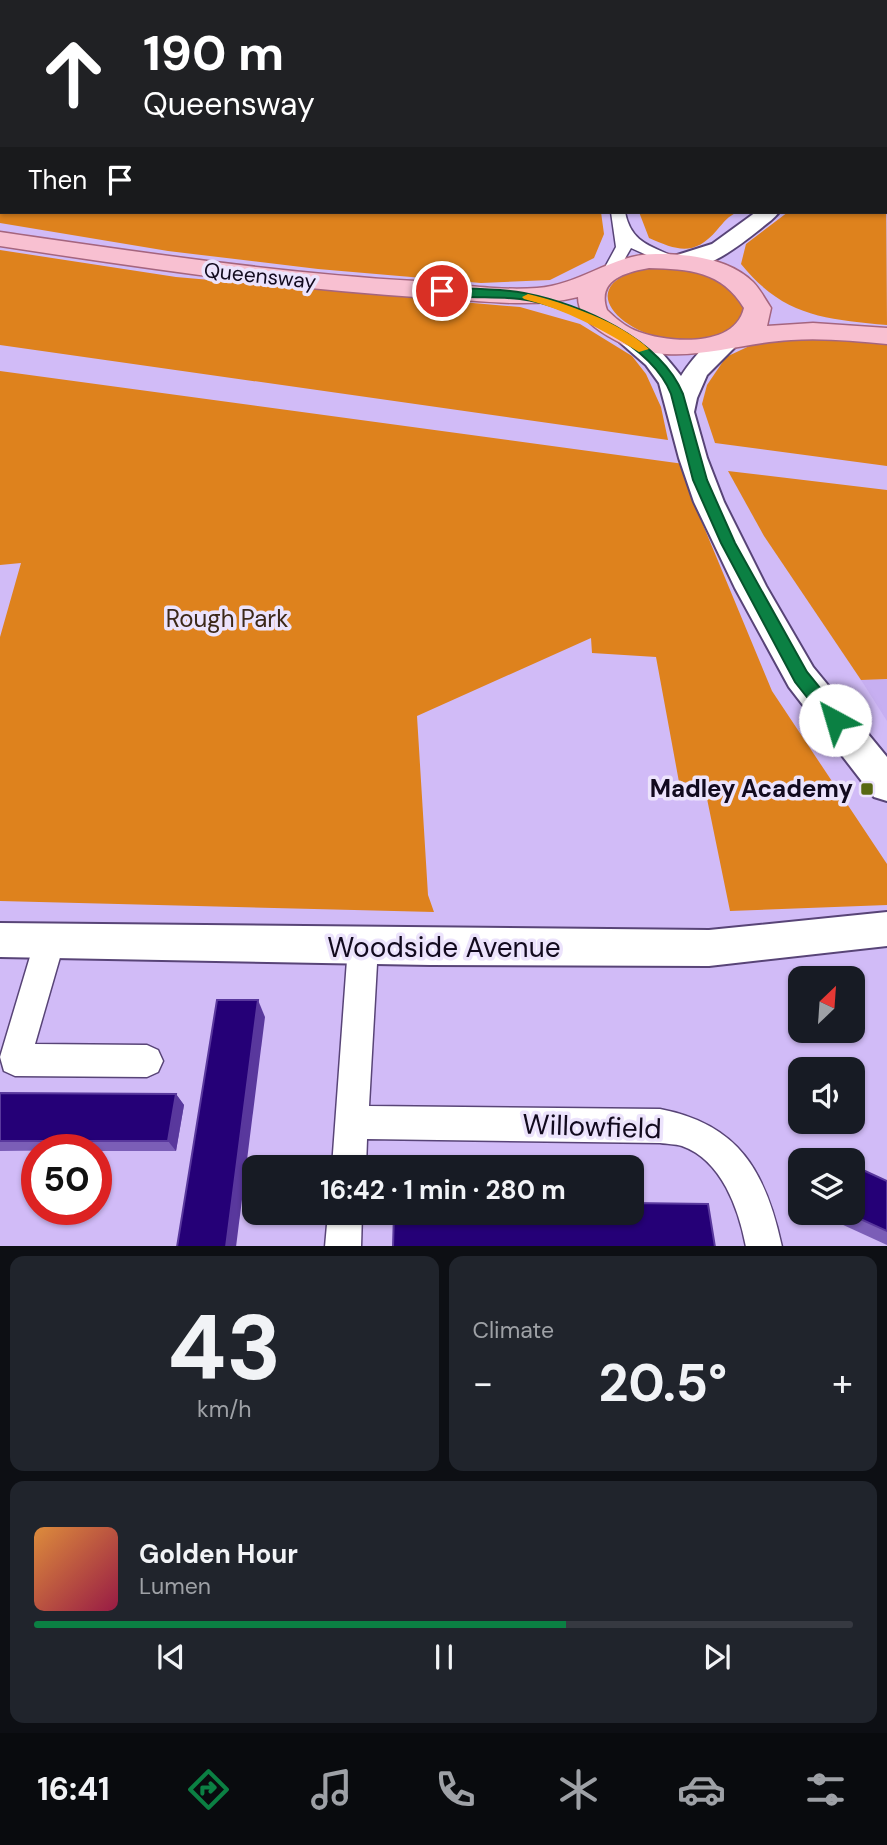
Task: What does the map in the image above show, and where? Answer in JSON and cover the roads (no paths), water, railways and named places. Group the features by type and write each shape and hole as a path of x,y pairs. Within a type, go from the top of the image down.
{"main road":[{"path":"676,261 708,256 731,244 767,214"},
{"name":"Queensway","path":"0,239 205,270 364,286 521,296 560,305 651,345 678,349 704,348 733,340"},
{"path":"681,409 683,394 695,371 751,327 757,315 755,303 729,260 731,244"},
{"path":"676,261 725,275 788,314 846,331"},
{"name":"Queensway","path":"521,296 570,291 628,264 676,261"},
{"path":"606,274 593,288 590,300 595,314 665,371 672,382 693,458 709,502 751,587 801,677 887,785"},
{"path":"733,340 777,331 846,331 887,336"}],"street":[{"path":"606,274 623,253 618,214"},
{"path":"622,230 636,246 676,261"},
{"name":"Woodside Avenue","path":"0,940 709,948 887,929"},
{"path":"50,940 15,1060 147,1061"},
{"path":"350,1155 362,946"},
{"name":"Willowfield","path":"352,1122 660,1126 687,1131 731,1163 761,1226 764,1246"},
{"path":"343,1246 344,1225"}],"place":[{"name":"Madley Academy","path":"867,789"}],"park label":[{"name":"Rough Park","path":"227,619"}]}
